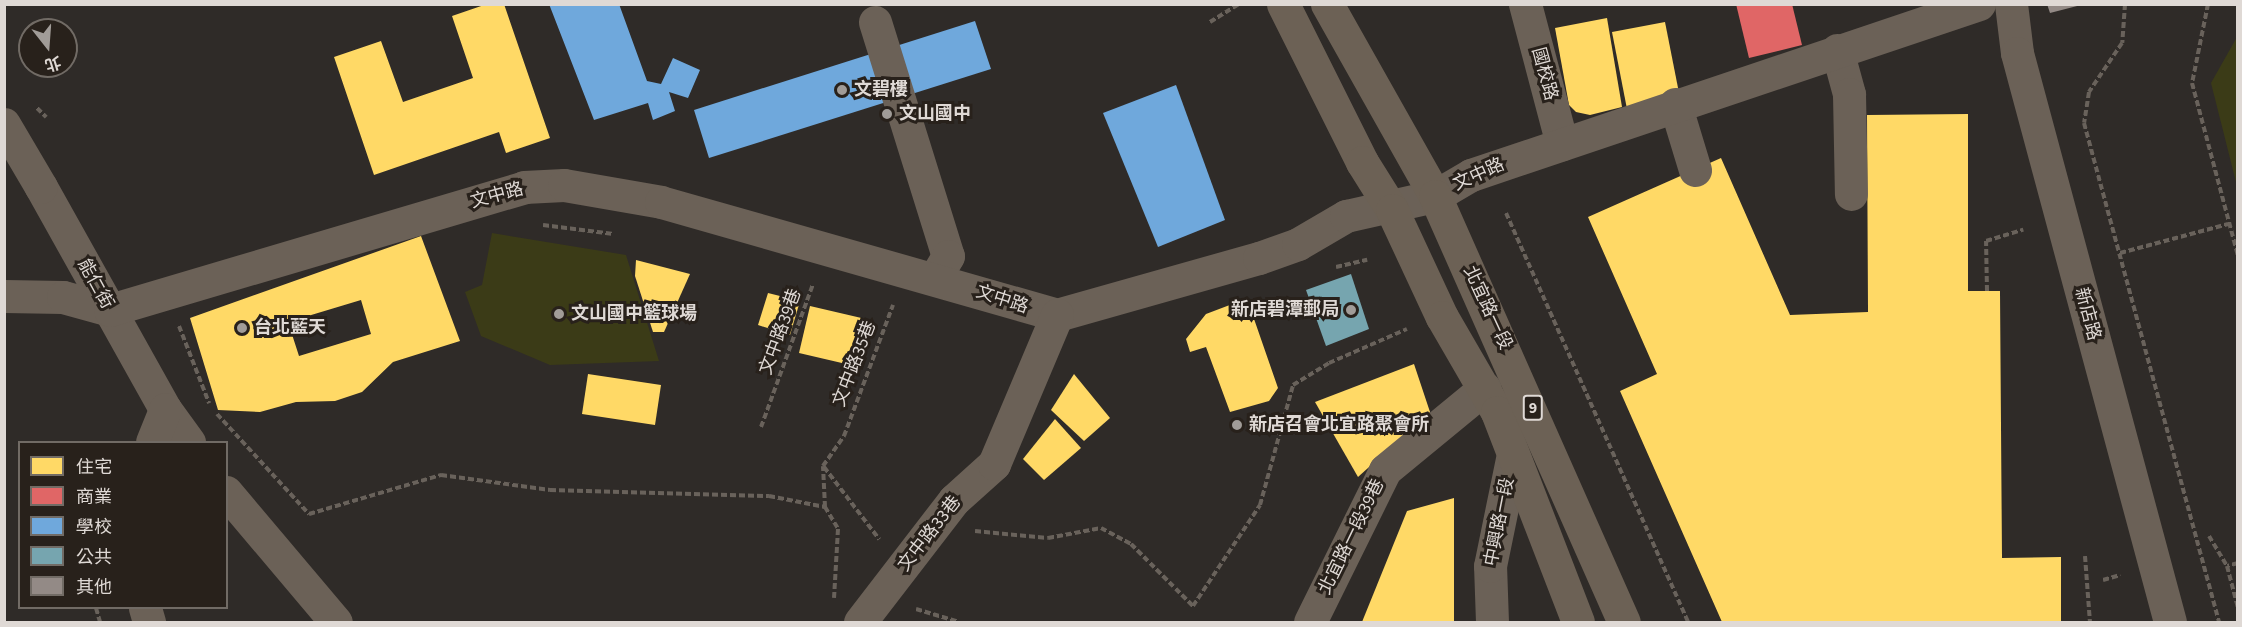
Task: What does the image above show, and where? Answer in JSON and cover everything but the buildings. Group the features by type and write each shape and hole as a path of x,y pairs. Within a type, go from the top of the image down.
{"main road":[{"name":"9","path":"1283,4 1362,162 1392,210 1442,317 1485,388 1578,622"},
{"name":"北宜路一段","path":"1327,4 1434,196 1624,622"}],"street":[{"name":"國校路","path":"1526,4 1562,144"},
{"name":"文中路","path":"110,310 397,235 524,187 564,185 661,202 920,274 1057,315 1299,244 1346,216 1392,210 1434,196 1471,175 1675,104 1979,4"},
{"name":"新店路","path":"2011,4 2017,53 2170,622"},
{"path":"875,22 948,256 920,274"},
{"path":"1837,50 1849,94 1851,194"},
{"path":"1675,104 1695,170"},
{"name":"能仁街","path":"4,124 165,410 188,441"},
{"path":"4,296 63,297 110,310"},
{"name":"文中路33巷","path":"849,614 994,465 1055,331 1057,315"},
{"name":"北宜路一段39巷","path":"1310,622 1385,470 1485,388"},
{"path":"152,441 165,410"},
{"name":"中興路一段","path":"1492,622 1490,566 1512,459"},
{"path":"235,504 336,622"}],"path":[{"path":"1210,22 1239,4"},
{"path":"2125,4 2122,43 2089,92 2084,123 2219,622"},
{"path":"2208,4 2192,84 2238,256"},
{"path":"1506,213 1688,622"},
{"path":"535,224 624,235"},
{"path":"2120,253 2228,224"},
{"path":"1987,291 1986,241 2023,230"},
{"path":"1357,261 1367,260"},
{"name":"文中路35巷","path":"825,507 823,466 844,435 920,274"},
{"name":"文中路39巷","path":"761,427 816,277 805,275"},
{"path":"931,528 1048,538 1101,528 1131,543 1193,606 1260,505 1293,385 1329,363 1442,317"},
{"path":"131,350 191,325"},
{"path":"188,351 209,402 309,514 441,475 550,490 769,496 825,507 838,529 831,589 849,614"},
{"path":"2209,536 2227,566 2238,608"},
{"path":"2085,556 2090,622"},
{"path":"2227,566 2238,563"}],"shaded area":[{"path":"2237,37 2237,186 2211,83"},
{"name":"文山國中籃球場","path":"492,233 626,255 659,361 550,365 481,336 465,292 482,285"}],"place":[{"name":"文碧樓","path":"842,90"},
{"name":"文山國中","path":"887,114"},
{"name":"新店碧潭郵局","path":"1351,310"},
{"name":"文山國中籃球場","path":"559,314"},
{"name":"台北藍天","path":"242,328"},
{"name":"新店召會北宜路聚會所","path":"1237,425"}]}
